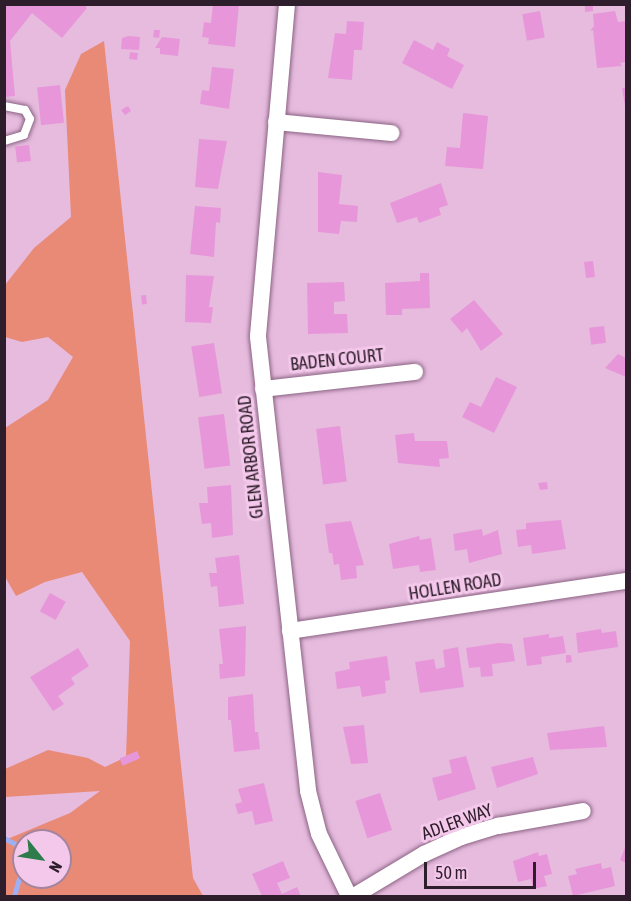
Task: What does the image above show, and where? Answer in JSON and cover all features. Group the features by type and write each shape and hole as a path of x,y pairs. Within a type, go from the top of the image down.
{"street":[{"name":"GLEN ARBOR ROAD","path":"287,4 258,314 263,389 308,791 319,834 351,897"},
{"path":"276,122 391,133"},
{"name":"BADEN COURT","path":"263,389 416,372"},
{"name":"HOLLEN ROAD","path":"290,631 627,581"},
{"name":"ADLER WAY","path":"351,897 424,854 461,837 498,826 583,811"}],"lane":[{"path":"4,106 25,110 30,119 24,135 4,141"}],"shaded area":[{"path":"104,41 193,878 203,896 5,896 5,840 12,837 12,889 72,889 72,829 31,829 70,813 100,791 5,797 5,769 48,750 88,758 105,767 126,757 130,641 82,572 45,582 16,596 4,575 5,428 48,400 73,357 48,337 22,342 5,337 5,285 34,248 71,217 65,90 81,54"}],"building":[{"path":"4,4 83,4 87,8 62,38 32,13 10,41 15,96 4,97"},
{"path":"213,4 239,4 235,47 208,44 209,38 202,37 204,22 211,23"},
{"path":"585,5 593,5 593,11 585,12"},
{"path":"540,11 545,38 527,41 522,14"},
{"path":"615,11 618,22 626,21 626,62 620,63 622,66 597,68 593,30 590,31 594,26 593,14"},
{"path":"347,21 364,22 362,50 354,50 352,80 328,78 335,33 346,34"},
{"path":"154,30 160,30 159,38 153,37"},
{"path":"140,37 139,50 121,49 122,38"},
{"path":"162,37 180,39 178,56 160,54 160,48 155,48"},
{"path":"414,40 433,50 437,42 450,49 447,56 464,65 452,89 402,63"},
{"path":"130,52 138,53 137,60 129,59"},
{"path":"212,67 234,69 229,109 200,104 202,90 209,91"},
{"path":"60,85 64,123 41,125 37,87"},
{"path":"622,88 626,88 626,106 625,106"},
{"path":"128,106 131,111 125,115 121,110"},
{"path":"463,113 488,116 483,169 445,166 447,147 460,148"},
{"path":"199,139 227,141 218,189 195,187"},
{"path":"29,145 31,161 17,163 15,147"},
{"path":"318,172 342,175 339,204 358,206 357,222 341,221 339,234 318,232"},
{"path":"441,183 448,205 439,208 441,215 419,223 417,217 397,223 390,203"},
{"path":"195,206 221,208 220,223 216,222 214,257 190,254"},
{"path":"593,261 595,277 586,278 584,262"},
{"path":"420,273 429,273 430,308 402,309 402,315 386,315 385,283 420,281"},
{"path":"186,275 214,276 209,307 213,307 211,323 185,322"},
{"path":"344,282 345,301 334,302 334,314 347,314 348,333 308,334 307,283"},
{"path":"146,295 147,304 142,304 141,296"},
{"path":"474,300 503,334 481,351 467,328 462,333 450,319"},
{"path":"604,326 606,343 591,345 589,328"},
{"path":"214,343 222,393 199,397 191,347"},
{"path":"618,354 626,358 626,377 605,368"},
{"path":"496,377 517,387 494,433 462,417 470,402 481,407"},
{"path":"224,414 230,466 205,469 198,417"},
{"path":"340,426 347,482 323,485 316,429"},
{"path":"414,433 415,441 447,441 449,458 439,459 440,467 398,463 395,435"},
{"path":"547,482 548,489 540,490 538,483"},
{"path":"231,485 233,535 212,538 211,523 202,524 199,503 208,503 207,487"},
{"path":"561,520 566,549 532,554 531,545 518,547 516,530 526,529 526,523"},
{"path":"351,521 364,565 356,566 357,578 341,580 339,564 334,565 332,553 329,553 325,524"},
{"path":"482,529 483,536 498,530 502,554 469,563 467,549 455,551 453,534"},
{"path":"419,536 420,540 431,538 436,570 420,572 419,565 393,569 389,544"},
{"path":"239,555 244,604 219,607 217,586 211,587 209,573 217,573 215,558"},
{"path":"50,593 66,602 56,620 40,611"},
{"path":"246,626 245,676 220,679 219,664 223,664 219,629"},
{"path":"601,629 602,633 616,631 618,647 578,653 576,633"},
{"path":"549,634 549,638 563,636 566,653 541,657 542,664 527,666 523,638"},
{"path":"498,643 512,644 515,661 492,664 493,676 481,677 480,667 469,668 466,648"},
{"path":"458,647 464,687 420,693 415,662 434,659 436,669 445,667 443,650"},
{"path":"78,648 89,666 71,678 75,684 58,696 64,704 53,711 30,677"},
{"path":"566,655 571,655 572,662 566,663"},
{"path":"387,656 390,680 385,681 386,693 362,697 360,686 337,689 335,672 350,669 349,662"},
{"path":"253,694 255,732 258,732 260,749 234,752 231,720 228,720 228,697"},
{"path":"364,725 368,763 351,764 343,727"},
{"path":"604,726 607,747 550,750 547,733"},
{"path":"137,751 140,758 123,766 120,758"},
{"path":"466,756 476,789 438,801 432,778 452,773 449,760"},
{"path":"533,757 538,774 497,788 491,767"},
{"path":"264,783 273,821 255,825 252,811 238,814 235,804 242,802 238,789"},
{"path":"380,793 392,830 367,838 355,801"},
{"path":"626,845 626,863 620,860"},
{"path":"538,852 539,856 547,854 552,874 544,876 547,886 533,889 531,879 518,882 513,861"},
{"path":"283,861 290,878 277,883 282,894 297,887 301,896 262,896 252,874"},
{"path":"601,863 602,869 611,867 615,886 573,896 568,876 577,874 575,869"}],"waterway":[{"path":"4,838 12,842"},
{"path":"14,896 16,889"}]}
